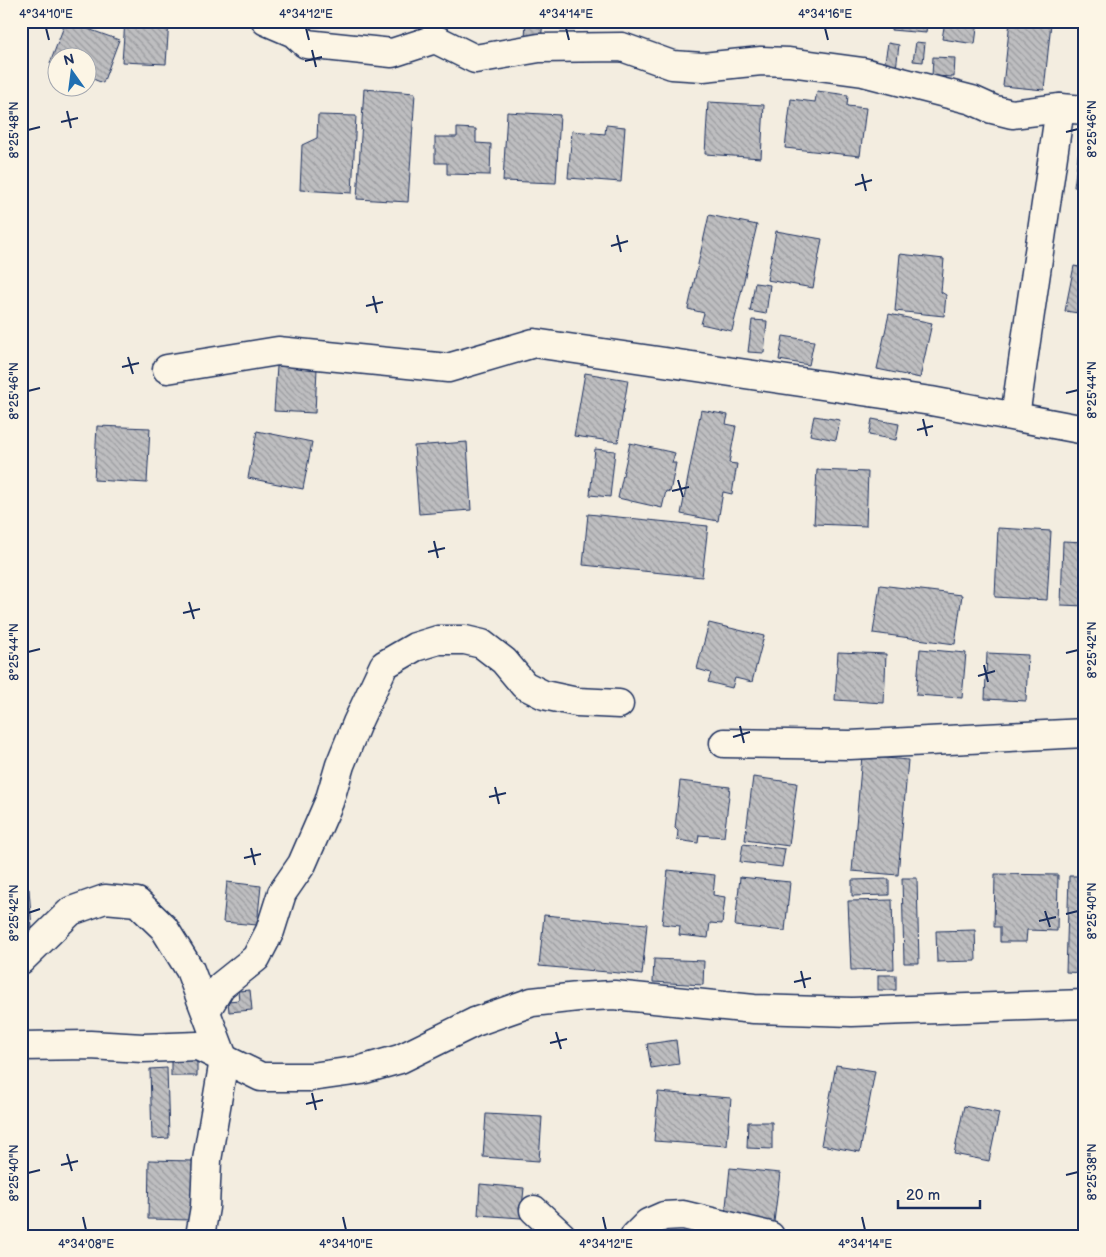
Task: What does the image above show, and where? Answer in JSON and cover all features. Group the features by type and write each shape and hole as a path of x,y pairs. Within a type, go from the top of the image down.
{"street":[{"path":"266,21 294,33 306,44 392,53 435,39 475,59 538,48 622,47 672,65 703,67 761,62 789,62 863,72 972,100 992,109 1012,114 1072,109 1015,416"},
{"path":"166,369 278,351 448,368 534,343 931,400 1085,430"},
{"path":"206,1009 221,986 256,958 270,930 282,894 302,864 329,802 353,731 384,665 415,647 438,640 465,640 482,644 504,662 524,685 544,695 577,702 619,704"},
{"path":"724,743 850,745 1085,734"},
{"path":"21,960 71,911 105,900 137,902 164,928 190,970 224,1060 207,1160 205,1207 200,1236"},
{"path":"21,1046 90,1044 143,1048 198,1046 261,1076 310,1077 361,1070 400,1059 475,1022 532,1002 614,994 754,1009 852,1012 1085,1004"},
{"path":"534,1210 562,1236"},
{"path":"635,1236 648,1223 664,1216 683,1215 770,1236"}],"building":[{"path":"66,21 119,40 103,83 98,81 98,48 56,48"},
{"path":"125,21 169,21 166,64 122,62"},
{"path":"346,21 395,21 394,26 346,24"},
{"path":"526,21 543,21 541,41 525,39"},
{"path":"808,21 854,21 853,28 808,24"},
{"path":"892,21 927,21 926,33 891,30"},
{"path":"945,21 978,21 975,44 942,39"},
{"path":"1010,21 1051,23 1044,90 1003,86"},
{"path":"916,42 925,43 923,62 913,61"},
{"path":"888,43 899,45 896,69 884,67"},
{"path":"933,57 955,58 954,77 932,76"},
{"path":"364,89 415,93 408,202 357,199"},
{"path":"817,91 848,95 847,106 866,108 860,156 785,148 791,99 815,102"},
{"path":"708,102 764,105 761,158 705,154"},
{"path":"507,112 560,115 556,183 503,181"},
{"path":"318,115 356,116 352,193 300,190 302,145 317,138"},
{"path":"606,125 625,127 621,182 568,178 572,131 605,134"},
{"path":"457,128 476,129 476,143 491,144 490,175 447,174 447,163 435,163 435,137 457,137"},
{"path":"1080,141 1085,142 1085,188 1074,187"},
{"path":"709,215 757,225 732,331 701,324 704,313 688,309"},
{"path":"776,231 822,239 813,288 767,280"},
{"path":"900,254 944,259 941,292 946,295 944,316 895,311"},
{"path":"1074,266 1085,268 1085,314 1065,311"},
{"path":"755,283 770,285 766,314 750,311"},
{"path":"889,314 932,323 920,378 877,369"},
{"path":"752,320 767,321 764,353 748,352"},
{"path":"783,336 814,341 809,365 779,360"},
{"path":"277,366 317,368 315,413 274,411"},
{"path":"585,373 628,380 618,442 574,436"},
{"path":"701,410 728,415 726,424 736,426 729,463 737,464 732,494 723,492 718,521 681,514"},
{"path":"814,416 840,420 836,440 810,435"},
{"path":"872,419 899,424 896,440 869,435"},
{"path":"97,426 150,428 147,483 94,480"},
{"path":"257,431 312,442 303,489 248,478"},
{"path":"467,442 471,510 419,514 414,446"},
{"path":"630,443 675,453 672,463 676,463 670,492 666,491 662,508 618,498"},
{"path":"595,449 615,451 610,497 590,495"},
{"path":"817,470 868,472 866,526 814,524"},
{"path":"588,514 708,526 702,577 583,565"},
{"path":"998,528 1051,531 1047,600 995,597"},
{"path":"1063,541 1085,542 1085,606 1061,605"},
{"path":"880,585 962,595 955,644 873,633"},
{"path":"709,623 764,636 752,682 735,678 732,688 708,682 711,673 697,669"},
{"path":"920,649 966,653 962,698 916,695"},
{"path":"838,652 886,654 884,703 835,700"},
{"path":"987,653 1028,655 1026,701 985,699"},
{"path":"862,756 908,760 898,875 852,871"},
{"path":"753,777 797,783 789,846 745,840"},
{"path":"680,781 730,787 724,837 699,835 698,843 677,840 678,831 675,828"},
{"path":"743,844 785,849 782,867 740,862"},
{"path":"668,870 715,875 713,895 725,897 722,924 710,923 708,938 679,935 680,926 662,924"},
{"path":"995,874 1058,875 1057,931 1027,930 1026,942 1000,942 1000,927 994,927"},
{"path":"1069,876 1085,876 1085,973 1066,972"},
{"path":"740,877 790,882 785,931 735,926"},
{"path":"902,878 917,878 919,963 904,963"},
{"path":"889,879 889,895 852,896 852,880"},
{"path":"227,882 261,886 257,925 223,922"},
{"path":"21,889 29,889 33,943 21,944"},
{"path":"892,900 894,969 851,970 848,901"},
{"path":"544,915 647,924 642,975 539,966"},
{"path":"975,930 976,961 937,962 936,931"},
{"path":"654,959 704,961 703,985 653,982"},
{"path":"878,975 896,975 896,990 878,990"},
{"path":"250,990 252,1010 229,1012 228,1001 239,1000 238,991"},
{"path":"676,1040 679,1064 651,1068 647,1044"},
{"path":"171,1059 197,1060 197,1076 171,1076"},
{"path":"836,1065 875,1071 860,1152 821,1145"},
{"path":"167,1068 169,1138 152,1139 150,1069"},
{"path":"658,1092 731,1098 727,1146 654,1141"},
{"path":"964,1106 999,1113 989,1161 954,1154"},
{"path":"486,1114 542,1117 539,1161 483,1157"},
{"path":"748,1122 772,1122 772,1149 747,1148"},
{"path":"149,1160 193,1161 191,1220 148,1219"},
{"path":"730,1168 780,1173 774,1222 725,1216"},
{"path":"480,1184 524,1188 521,1218 478,1215"}]}
